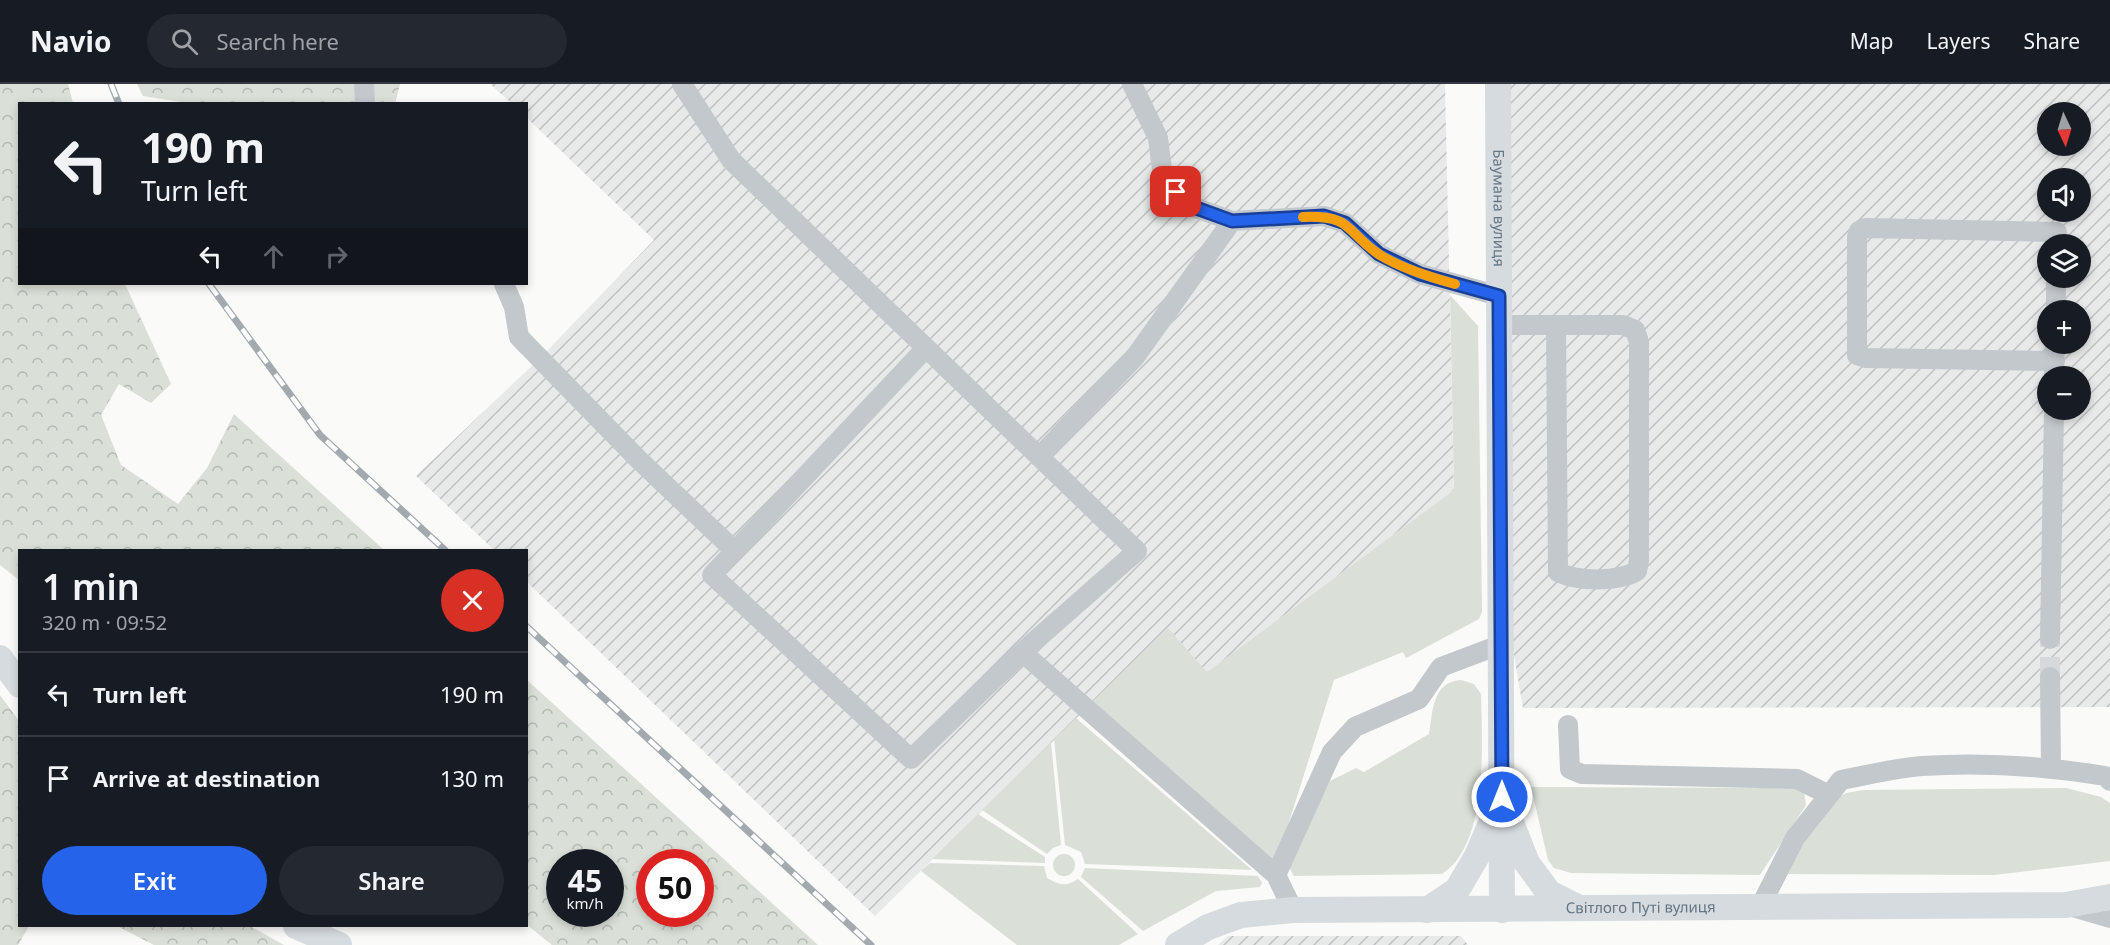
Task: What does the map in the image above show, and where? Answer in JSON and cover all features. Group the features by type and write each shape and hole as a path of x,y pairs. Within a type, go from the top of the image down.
{"main road":[{"name":"Баумана вулиця","path":"1498,84 1502,910"},
{"path":"0,658 18,682"},
{"path":"1502,797 1527,863 1549,893 1582,909"},
{"path":"1427,910 1457,890 1477,856 1502,797"},
{"name":"Світлого Путі вулиця","path":"1178,945 1208,927 1241,915 1293,910 2066,905 2110,897"},
{"path":"298,927 339,945"}],"street":[{"path":"364,84 365,102"},
{"path":"682,84 731,160 1137,551 1022,652 911,759 712,575 926,348"},
{"path":"1132,84 1158,138 1163,178 1188,205 1232,221 1324,216 1345,223 1379,254 1420,274 1499,296"},
{"path":"1039,457 1135,357 1232,221"},
{"path":"2055,360 1866,358 1857,355 1856,248 1859,231 1866,228 2057,231 2057,234"},
{"path":"504,285 514,307 519,337 638,459 735,551"},
{"path":"1500,326 1556,325 1623,325 1635,330 1639,342 1639,560 1636,571 1626,578 1569,577 1558,572 1556,325"},
{"path":"2050,639 2054,420"},
{"path":"1276,875 1332,752 1354,728 1419,699 1441,667 1502,644"},
{"path":"1022,652 1276,875 1293,910"},
{"path":"2050,677 2051,767"},
{"path":"1568,725 1570,769 1582,774 1797,779 1829,795"},
{"path":"1760,907 1795,838 1841,780 1922,766 2051,767 2105,776 2110,781"},
{"path":"2066,905 2110,918"}],"shaded area":[{"path":"490,84 1445,84 1454,490 1206,673 1168,628 875,916 528,583 528,549 493,549 416,476 540,358 654,240 528,119 528,102 510,102"},
{"path":"1508,84 2110,84 2110,707 1523,708 1512,644"},
{"path":"1228,936 1461,936 1468,945 1218,945"}],"green space":[{"path":"0,84 68,84 73,102 18,102 18,285 125,285 171,384 151,403 119,384 101,415 121,465 178,504 207,468 234,414 383,549 18,549 18,579 0,565"},
{"path":"137,84 400,84 396,102 181,102 143,96"},
{"path":"1450,295 1478,326 1482,612 1479,619 1406,658 1403,652 1334,680 1275,866 1090,704 1168,628 1207,672 1454,490"},
{"path":"1461,680 1474,684 1481,694 1482,738 1480,791 1475,817 1468,840 1457,860 1442,874 1294,876 1289,867 1292,856 1330,781 1356,768 1364,772 1429,734 1433,707 1439,692 1451,682"},
{"path":"528,681 713,849 636,849 636,927 714,927 714,850 818,945 552,945 528,926"},
{"path":"0,695 18,720 18,927 28,927 18,945 0,945"},
{"path":"1076,718 1252,870 1085,864 1081,852 1065,845 1054,739"},
{"path":"1051,742 1061,845 1053,848 1047,854 982,810"},
{"path":"1531,787 1798,788 1804,791 1806,805 1760,875 1571,873 1554,868 1548,860"},
{"path":"2066,788 2101,797 2110,803 2110,861 1994,875 1781,874 1834,800 1846,793 1863,790"},
{"path":"978,814 1045,857 1045,863 932,859"},
{"path":"1060,854 1068,854 1075,861 1075,869 1068,876 1060,876 1053,869 1053,861"},
{"path":"930,863 1044,866 1047,878 1055,882 1066,884 1078,879 1138,934 1119,945 1017,945 921,871"},
{"path":"1085,868 1258,876 1262,883 1260,887 1216,891 1143,931 1081,877"},
{"path":"119,927 252,927 284,945 154,945"}],"tunnel":[{"path":"2050,639 2050,677"}],"railway":[{"path":"111,84 118,102"},
{"path":"210,285 320,435 444,549"},
{"path":"528,628 871,945"}],"slow traffic":[{"path":"1303,217 1324,216 1345,223 1379,254 1420,274 1455,284"}],"route":[{"path":"1176,192 1188,205 1232,221 1324,216 1345,223 1379,254 1420,274 1499,296 1502,797"}]}
